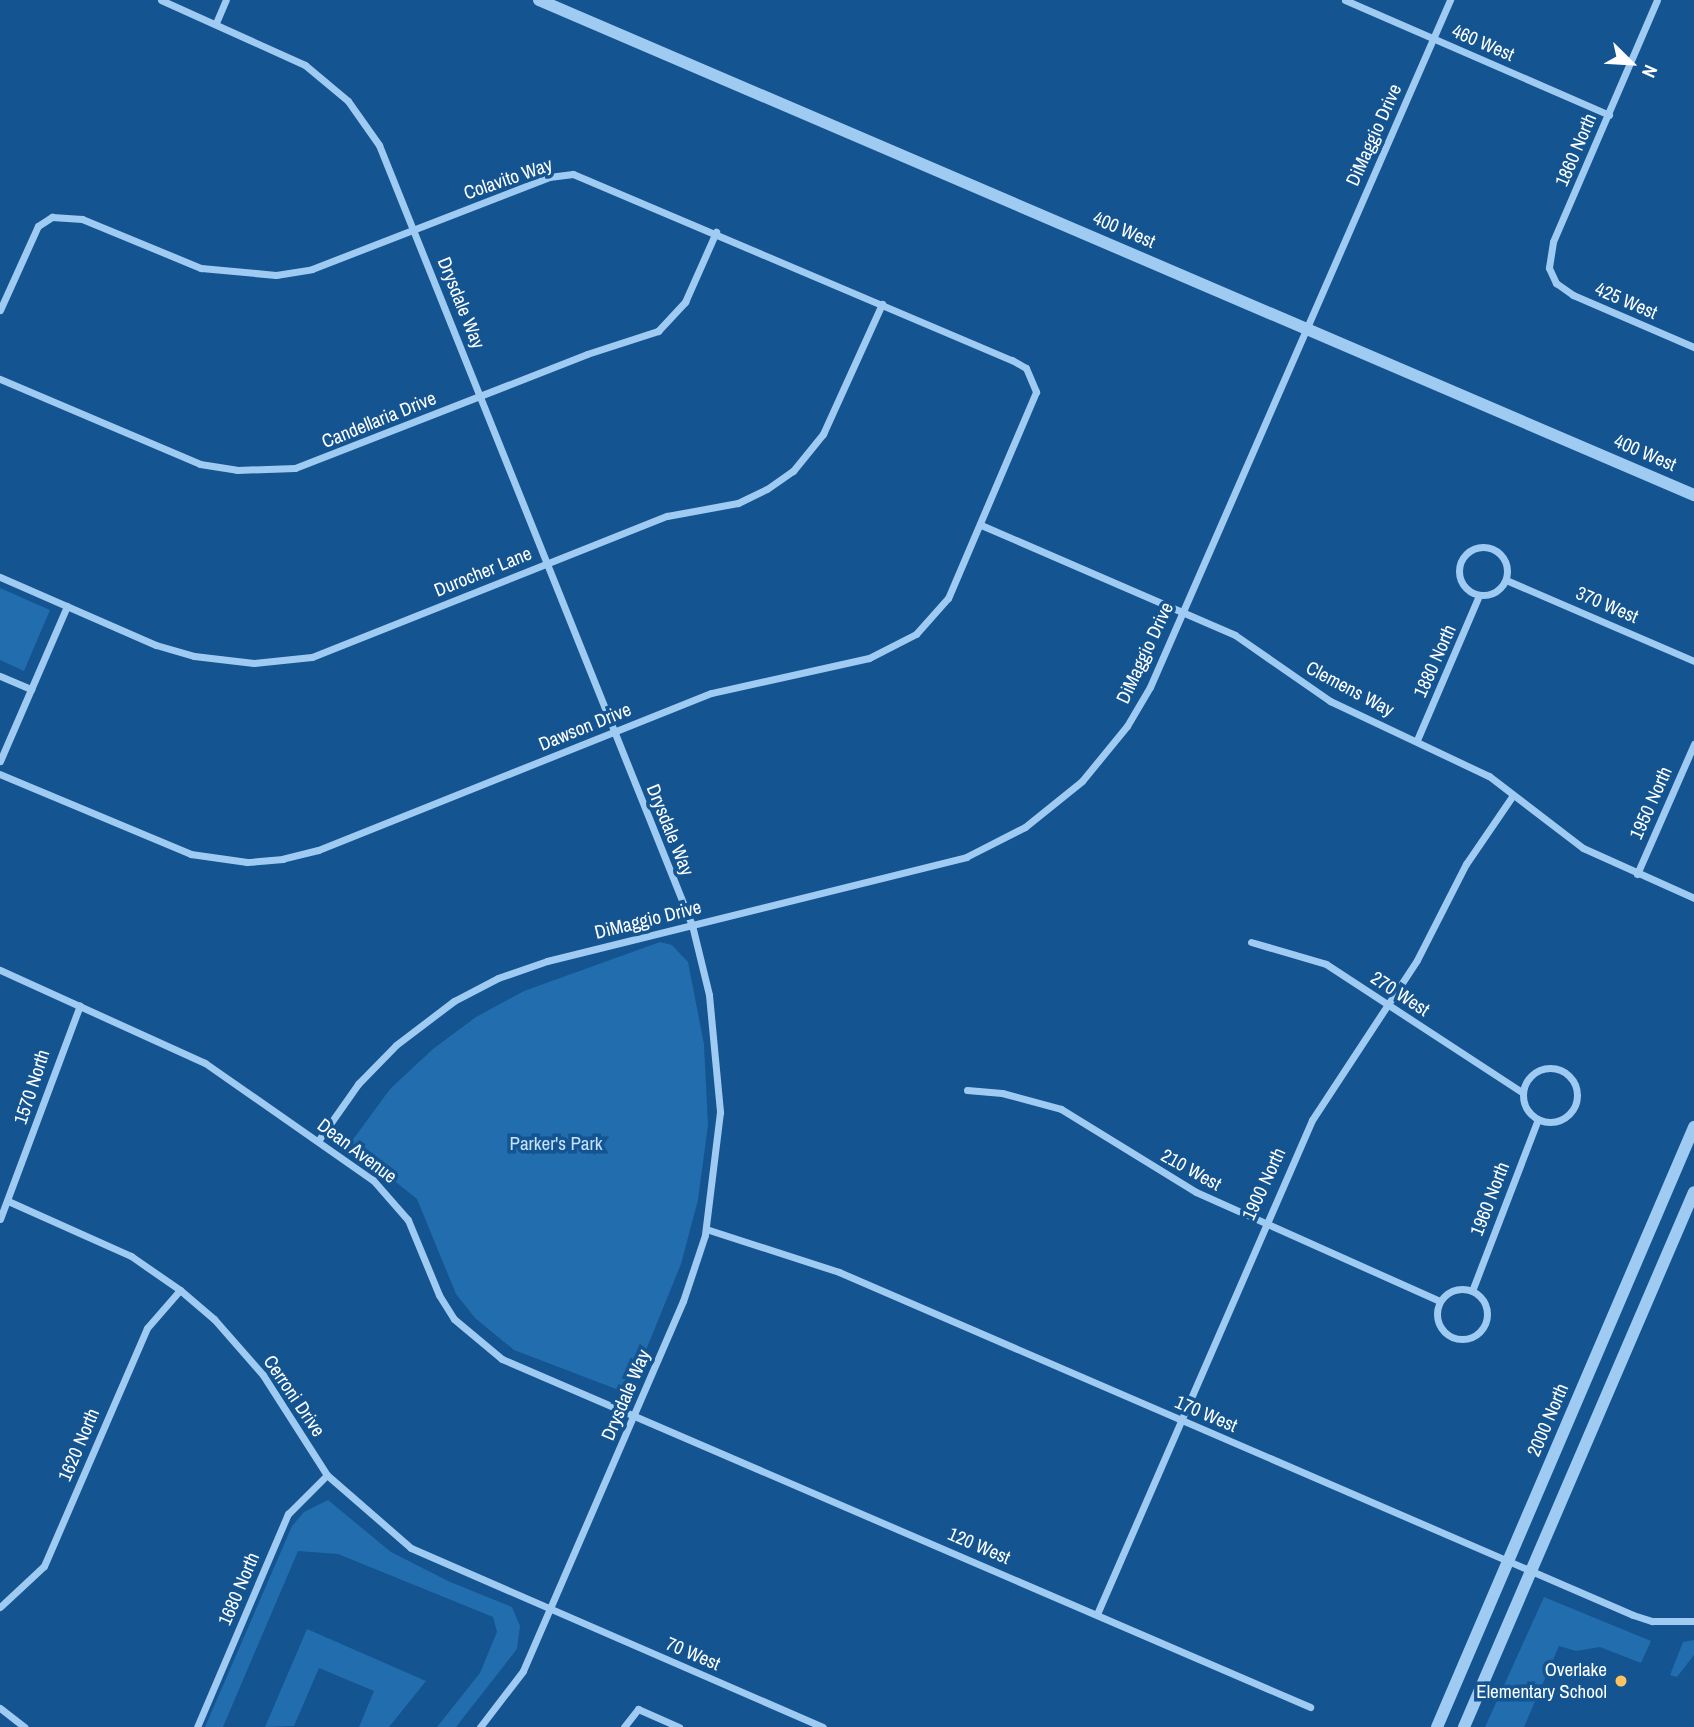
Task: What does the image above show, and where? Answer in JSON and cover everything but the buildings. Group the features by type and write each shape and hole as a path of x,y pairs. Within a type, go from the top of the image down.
{"street":[{"name":"Drysdale Way","path":"161,0 304,65 348,101 379,145 692,925 709,995 720,1087 719,1139 706,1229 683,1301 523,1671 480,1727"},
{"path":"216,23 226,0"},
{"name":"400 West","path":"539,0 1694,495"},
{"name":"460 West","path":"1345,0 1609,115"},
{"name":"DiMaggio Drive","path":"318,1141 374,1066 454,1001 547,961 945,864 1025,827 1082,781 1114,745 1150,687 1450,0"},
{"name":"1860 North","path":"1552,275 1549,259 1553,242 1657,0"},
{"name":"Colavito Way","path":"0,310 38,226 52,217 82,219 201,268 258,275 312,269 549,177 573,174 1012,359 1034,379"},
{"name":"Candellaria Drive","path":"0,379 181,458 218,468 256,471 314,463 658,331 685,302 716,232"},
{"name":"425 West","path":"1552,275 1573,295 1694,348"},
{"name":"Durocher Lane","path":"0,577 184,654 234,662 273,663 312,657 667,516 738,503 781,481 823,434 882,304"},
{"name":"Dawson Drive","path":"0,774 174,849 210,859 265,861 318,850 711,693 869,659 901,644 928,623 948,598 1032,407 1034,379"},
{"name":"Clemens Way","path":"981,525 1235,635 1330,701 1489,776 1583,848 1694,898"},
{"path":"1484,547 1496,551 1505,561 1506,580 1498,591 1479,595 1467,590 1459,572 1462,559 1471,550 1484,547"},
{"name":"370 West","path":"1506,580 1694,661"},
{"name":"1880 North","path":"1417,740 1479,595"},
{"path":"0,761 67,606"},
{"path":"0,676 31,689"},
{"name":"1950 North","path":"1637,874 1694,744"},
{"name":"1900 North","path":"1097,1614 1263,1223 1312,1120 1423,949 1466,864 1513,795"},
{"name":"270 West","path":"1251,942 1326,964 1523,1093"},
{"name":"Dean Avenue","path":"0,970 205,1063 318,1141 373,1180 399,1205 446,1308 475,1341 502,1359 635,1415"},
{"name":"1570 North","path":"0,1219 80,1005"},
{"path":"1544,1069 1560,1070 1573,1082 1576,1098 1569,1114 1555,1122 1538,1119 1526,1109 1523,1093 1529,1078 1544,1069"},
{"name":"210 West","path":"967,1090 1002,1093 1061,1109 1175,1181 1440,1301"},
{"name":"1960 North","path":"1472,1291 1538,1119"},
{"name":"2000 North","path":"1437,1727 1694,1127"},
{"path":"1464,1727 1694,1192"},
{"name":"Cerroni Drive","path":"8,1201 131,1256 180,1290 214,1319 263,1375 327,1475 411,1548 550,1610"},
{"name":"170 West","path":"706,1229 839,1272 1653,1621 1694,1621"},
{"name":"1620 North","path":"0,1607 44,1566 147,1328 180,1290"},
{"path":"1450,1291 1472,1291 1484,1302 1487,1317 1479,1332 1465,1339 1450,1336 1438,1325 1440,1301 1450,1291"},
{"name":"120 West","path":"635,1415 1310,1707"},
{"name":"1680 North","path":"197,1727 288,1514 327,1475"},
{"name":"70 West","path":"550,1610 823,1727"},
{"path":"0,1708 24,1727"},
{"path":"624,1727 638,1709 679,1727"}],"green space":[{"path":"0,588 50,610 24,671 0,660"},
{"name":"Parker's Park","path":"660,942 672,945 688,962 704,1044 708,1125 698,1200 681,1264 635,1377 616,1389 514,1350 475,1318 456,1294 417,1199 349,1145 390,1089 433,1049 476,1017 524,991"},
{"path":"328,1500 391,1552 448,1581 512,1607 520,1626 517,1649 456,1727 437,1727 480,1673 497,1632 493,1617 338,1554 298,1551 223,1727 205,1727 292,1526 304,1512"},
{"path":"1544,1597 1651,1641 1641,1663 1600,1647 1576,1651 1559,1646 1524,1727 1485,1727"},
{"path":"307,1629 426,1681 389,1727 359,1727 374,1691 319,1668 294,1726 265,1727"},
{"path":"1694,1640 1694,1655 1677,1677 1670,1675 1683,1642"}],"place":[{"name":"Overlake Elementary School","path":"1621,1681"}]}
